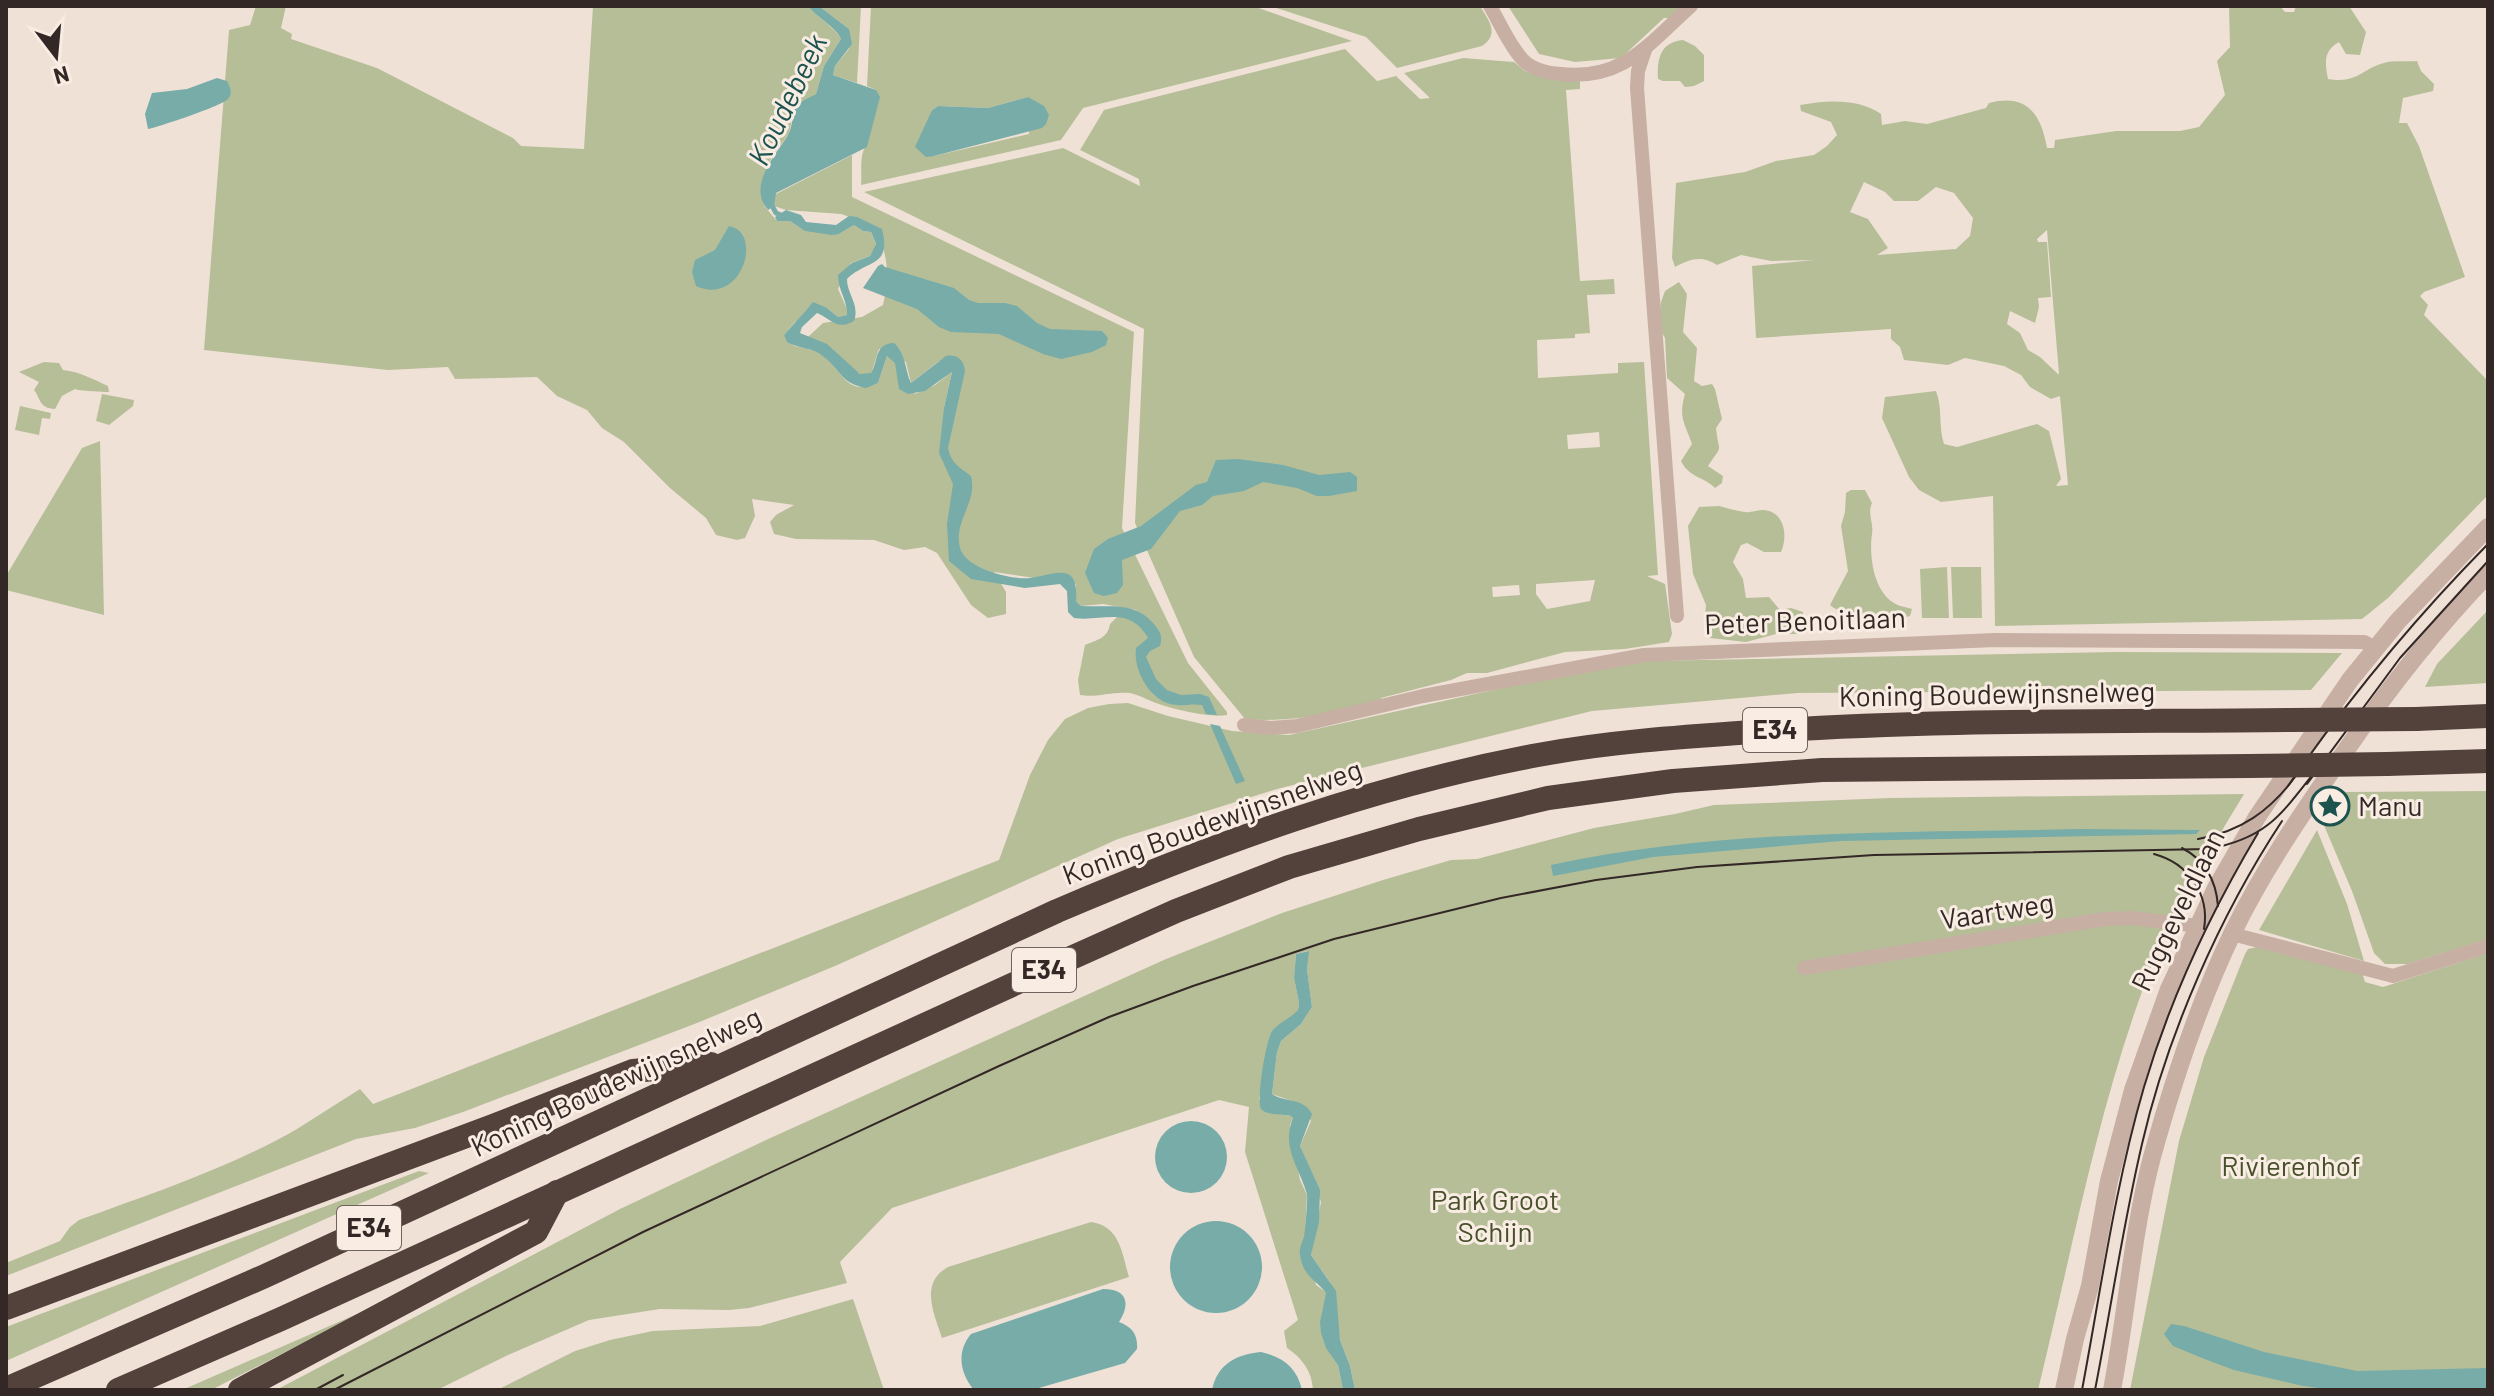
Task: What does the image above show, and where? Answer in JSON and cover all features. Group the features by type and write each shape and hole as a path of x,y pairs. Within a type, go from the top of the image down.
{"highway":[{"name":"Koning Boudewijnsnelweg","path":"6,1389 265,1276 1057,911 1163,866 1402,785 1540,754 1676,737 1817,727 2488,716"},
{"name":"E34","path":"118,1390 281,1319 1176,911 1289,867 1433,825 1548,798 1673,781 1822,770 2488,761"},
{"path":"6,1308 633,1071 730,1063"},
{"path":"240,1390 536,1232 557,1192"}],"street":[{"path":"1490,6 1523,61 1540,71 1577,76 1595,74 1627,63 1691,6"},
{"name":"Peter Benoitlaan","path":"1645,50 1638,71 1638,104 1677,616"},
{"name":"Ruggeveldlaan","path":"2064,1390 2090,1286 2109,1181 2133,1090 2163,1003 2216,888 2250,829 2350,680 2375,648 2488,527"},
{"path":"2112,1390 2151,1161 2194,1023 2301,815 2394,680 2488,574"},
{"name":"Peter Benoitlaan","path":"1244,725 1271,728 1297,726 1436,693 1644,655 1995,640 2364,642 2375,648"},
{"name":"Vaartweg","path":"1804,968 2105,919 2131,918 2198,926"},
{"path":"2239,936 2393,976 2488,946"}],"green space":[{"path":"256,6 286,6 281,28 292,34 291,39 377,68 513,138 521,146 584,149 593,6 808,6 841,39 824,66 816,94 794,109 789,133 767,165 762,198 765,207 777,221 790,221 799,227 839,234 854,225 871,232 876,245 870,256 851,263 838,289 847,315 838,317 827,308 795,322 784,335 794,346 822,355 847,381 859,387 878,383 887,356 893,359 915,394 935,385 952,372 944,408 965,371 939,361 911,383 906,362 879,349 871,374 860,374 808,337 823,323 862,317 883,305 887,274 883,246 875,226 841,214 786,210 774,206 774,195 852,155 852,197 1134,332 1122,528 1188,663 1227,715 1184,711 1130,693 1080,695 1078,680 1085,645 1104,635 1119,615 1137,610 1103,604 1081,606 1076,601 1076,584 994,572 1006,592 1006,614 988,618 971,605 937,553 925,547 904,550 874,540 796,539 774,534 770,522 794,505 752,499 755,516 745,538 737,540 716,535 706,518 670,488 624,442 602,428 587,410 557,396 537,377 455,379 448,367 388,370 204,350 229,30 250,25"},
{"path":"819,6 861,6 857,83 833,75 835,66 849,49 849,29"},
{"path":"871,6 1253,6 1352,41 1083,108 1061,140 861,185 862,156 876,106 876,90 867,86","holes":["1028,97 1029,134 934,156 922,134 932,110 938,106 988,108"]},
{"path":"1270,6 1480,6 1492,32 1482,46 1397,68 1366,37"},
{"path":"1508,6 1681,6 1679,12 1664,18 1621,58 1575,62 1539,54"},
{"path":"2229,6 2280,6 2285,12 2294,12 2296,6 2349,6 2366,32 2360,55 2346,54 2339,42 2330,49 2326,58 2328,79 2353,78 2388,62 2417,61 2421,71 2434,84 2433,91 2403,98 2399,123 2407,123 2419,146 2465,277 2420,296 2428,305 2424,315 2488,381 2488,495 2388,598 2362,619 1995,626 1993,496 1941,502 1919,490 1909,477 1882,418 1885,397 1936,391 1944,444 1957,447 2037,424 2049,431 2061,479 2056,486 2068,485 2060,396 2051,399 2030,387 2021,375 2004,366 1965,358 1948,365 1904,360 1900,347 1891,339 1891,329 1756,338 1752,266 1814,260 1771,261 1741,255 1717,265 1696,259 1675,267 1672,258 1676,183 1745,172 1776,161 1814,155 1837,135 1831,122 1801,111 1800,105 1821,102 1863,105 1881,114 1882,125 1905,121 1927,124 1986,108 1989,103 2013,101 2030,109 2036,116 2047,148 2054,148 2055,140 2116,131 2180,131 2199,127 2225,95 2217,61 2230,47","holes":["1864,182 1885,192 1894,201 1918,201 1936,187 1954,193 1973,218 1970,236 1956,249 1877,255 1888,248 1868,219 1850,212","2047,230 2059,374 2028,350 2020,333 2007,324 2010,311 2035,323 2038,298 2051,297 2047,242 2038,242 2037,239"]},
{"path":"1683,40 1704,55 1704,81 1694,86 1685,87 1680,81 1658,79 1658,65 1665,48"},
{"path":"1345,49 1377,81 1396,76 1420,99 1430,98 1404,73 1463,58 1514,62 1540,77 1580,81 1580,89 1566,90 1580,281 1614,279 1615,294 1587,295 1590,333 1575,334 1575,338 1537,340 1538,378 1618,373 1618,363 1644,362 1658,575 1647,576 1665,584 1672,634 1669,642 1625,649 1565,652 1487,673 1467,673 1381,698 1381,701 1314,716 1281,720 1245,719 1194,657 1135,523 1144,329 864,192 1063,148 1140,186 1139,179 1080,150 1104,110","holes":["1599,432 1600,447 1568,449 1567,435","1595,580 1590,601 1547,609 1536,594 1536,584","1519,585 1520,595 1493,597 1492,587"]},
{"path":"1679,282 1687,294 1683,332 1697,348 1694,381 1702,386 1712,384 1722,419 1716,428 1719,448 1708,466 1723,476 1722,483 1715,488 1688,471 1681,461 1692,444 1682,415 1685,394 1667,378 1665,338 1658,326 1665,291"},
{"path":"44,362 59,363 63,370 108,386 109,392 75,389 62,396 55,409 46,407 34,390 39,382 19,372"},
{"path":"102,394 134,400 133,406 109,425 96,421"},
{"path":"20,406 51,413 50,419 42,418 39,435 15,430"},
{"path":"100,441 104,615 6,590 6,576 82,448"},
{"path":"1865,490 1872,503 1871,552 1881,590 1894,603 1912,609 1910,616 1854,614 1830,605 1848,571 1841,526 1846,493"},
{"path":"1719,506 1747,512 1764,510 1780,520 1784,532 1781,552 1764,552 1747,543 1741,545 1733,562 1743,579 1746,598 1769,597 1780,610 1791,608 1803,612 1804,621 1798,634 1776,634 1746,642 1710,638 1704,630 1706,605 1693,574 1688,526 1699,507"},
{"path":"1947,567 1949,618 1922,618 1920,569"},
{"path":"1951,567 1981,567 1982,618 1953,618"},
{"path":"2488,610 2488,683 2425,687 2437,664"},
{"path":"2116,652 2342,653 2311,690 1798,693 1592,711 1277,789 1118,839 835,966 697,1023 463,1112 415,1128 356,1139 6,1276 6,1263 60,1241 79,1220 245,1156 297,1129 360,1089 373,1104 999,860 1030,775 1048,740 1065,719 1088,708 1128,703 1232,731 1289,735 1543,679 1648,661"},
{"path":"2488,791 2488,939 2408,964 2385,964 2374,953 2323,823 2344,792"},
{"name":"Park Groot Schijn","path":"2244,794 2173,920 2139,1000 2096,1145 2038,1390 1355,1390 1340,1340 1330,1282 1311,1255 1321,1202 1300,1146 1311,1121 1303,1105 1272,1094 1281,1041 1301,1024 1312,1007 1308,951 1296,954 1294,978 1298,1010 1265,1067 1259,1099 1268,1113 1293,1118 1290,1125 1300,1180 1307,1195 1305,1235 1316,1285 1327,1293 1322,1313 1343,1390 1313,1390 1305,1366 1287,1348 1284,1331 1298,1320 1245,1152 1249,1107 1219,1100 892,1208 840,1262 847,1283 749,1308 660,1309 589,1320 437,1390 276,1390 620,1209 766,1140 1166,959 1282,913 1383,880 1451,860 1477,859 1594,828 1714,805 1890,798"},
{"path":"2317,830 2347,904 2364,961 2259,930"},
{"name":"Rivierenhof","path":"2257,947 2362,972 2365,982 2383,987 2488,953 2488,1390 2130,1390 2179,1141 2204,1057 2245,954 2248,949"},
{"path":"419,1171 429,1173 6,1361 6,1327"},
{"path":"1091,1222 1114,1235 1122,1250 1129,1277 942,1338 931,1299 931,1290 939,1274 948,1267"},
{"path":"853,1299 884,1390 497,1390 575,1351 610,1340 653,1331 760,1326"},
{"path":"380,1304 211,1390 182,1390"}],"water":[{"path":"808,6 819,6 849,29 852,44 835,66 833,75 876,90 880,97 867,147 776,193 774,206 768,210 760,191 765,171 788,135 797,104 816,94 824,66 841,39"},
{"path":"217,78 227,81 230,88 228,99 224,102 148,129 145,114 152,93 187,89"},
{"path":"1028,97 1044,106 1049,115 1042,128 934,156 926,157 915,147 932,110 938,106 988,108"},
{"path":"786,210 801,215 806,222 836,225 849,216 857,217 882,229 884,242 881,257 847,279 855,310 854,321 838,324 817,313 800,333 827,344 860,374 871,373 883,346 894,343 903,357 911,383 946,356 957,357 963,364 965,371 948,448 953,461 971,476 971,494 959,538 964,555 990,572 1012,577 1064,573 1074,580 1076,601 1081,606 1128,608 1145,616 1161,636 1160,646 1146,657 1156,679 1167,690 1181,695 1209,697 1217,715 1206,714 1202,705 1170,704 1155,696 1144,682 1137,665 1136,648 1148,638 1132,622 1115,617 1074,618 1068,612 1067,591 1060,584 1025,588 971,579 949,561 947,524 953,484 939,453 952,372 925,391 908,394 899,389 895,363 887,356 878,383 866,388 846,380 820,354 787,342 784,335 813,302 838,317 847,315 838,275 852,263 870,256 876,244 871,232 854,225 832,235 805,231 790,221 777,221 775,217"},
{"path":"729,226 740,231 745,241 743,266 736,278 725,286 712,290 696,286 692,272 695,260 715,250"},
{"path":"882,264 954,288 978,303 1017,306 1037,323 1050,329 1102,331 1108,338 1106,345 1092,352 1061,359 999,334 951,332 939,327 917,309 863,288"},
{"path":"1238,459 1283,465 1319,475 1350,472 1357,477 1357,491 1317,496 1297,488 1263,482 1244,491 1213,496 1202,505 1180,511 1151,549 1122,560 1123,585 1117,593 1104,596 1094,593 1085,573 1094,549 1108,539 1141,526 1196,485 1207,482 1216,460"},
{"path":"1210,724 1220,726 1245,781 1236,784"},
{"path":"2081,829 2200,830 2196,834 1841,841 1653,857 1553,876 1551,865 1681,844 1748,838"},
{"path":"1309,951 1307,969 1312,1007 1301,1024 1281,1041 1272,1094 1304,1105 1312,1114 1300,1146 1320,1190 1319,1222 1311,1255 1336,1291 1340,1340 1355,1390 1343,1390 1338,1365 1326,1348 1321,1333 1326,1293 1308,1275 1301,1260 1307,1197 1290,1148 1293,1118 1267,1113 1260,1104 1267,1044 1273,1030 1298,1010 1294,978 1296,954"},
{"path":"1184,1121 1198,1121 1217,1131 1227,1150 1227,1164 1217,1183 1198,1193 1184,1193 1165,1183 1155,1164 1155,1150 1165,1131"},
{"path":"1216,1221 1234,1224 1249,1234 1259,1249 1262,1267 1259,1285 1249,1300 1234,1310 1216,1313 1198,1310 1183,1300 1173,1285 1170,1267 1173,1249 1183,1234 1198,1224"},
{"path":"1103,1289 1122,1294 1126,1303 1119,1322 1133,1332 1137,1349 1125,1363 1032,1390 974,1390 962,1362 963,1348 971,1334"},
{"path":"2171,1324 2264,1352 2357,1371 2488,1368 2488,1390 2334,1390 2303,1386 2234,1370 2173,1346 2164,1334"},
{"path":"1261,1352 1288,1365 1297,1375 1302,1390 1212,1390 1218,1373 1229,1362"}],"waterway":[{"name":"Koudebeek","path":"770,202 776,213 783,216"}],"tram line":[{"path":"2288,786 2383,660 2488,544"},
{"path":"2307,784 2400,658 2488,561"},
{"path":"334,1390 643,1232 999,1066 1109,1017 1334,939 1501,898 1596,880 1697,867 1874,855 2209,849 2258,832 2281,813 2313,774"},
{"path":"2198,839 2227,831 2253,818 2275,800 2295,777"},
{"path":"2095,1390 2135,1174 2166,1061 2217,936 2282,821"},
{"path":"2082,1390 2117,1200 2154,1054 2193,957 2258,833"},
{"path":"2182,848 2197,858 2208,872 2218,906"},
{"path":"2154,854 2177,865 2194,882 2204,904 2204,929"},
{"path":"315,1390 343,1375"}],"place":[{"name":"Manu","path":"2330,806"}]}
